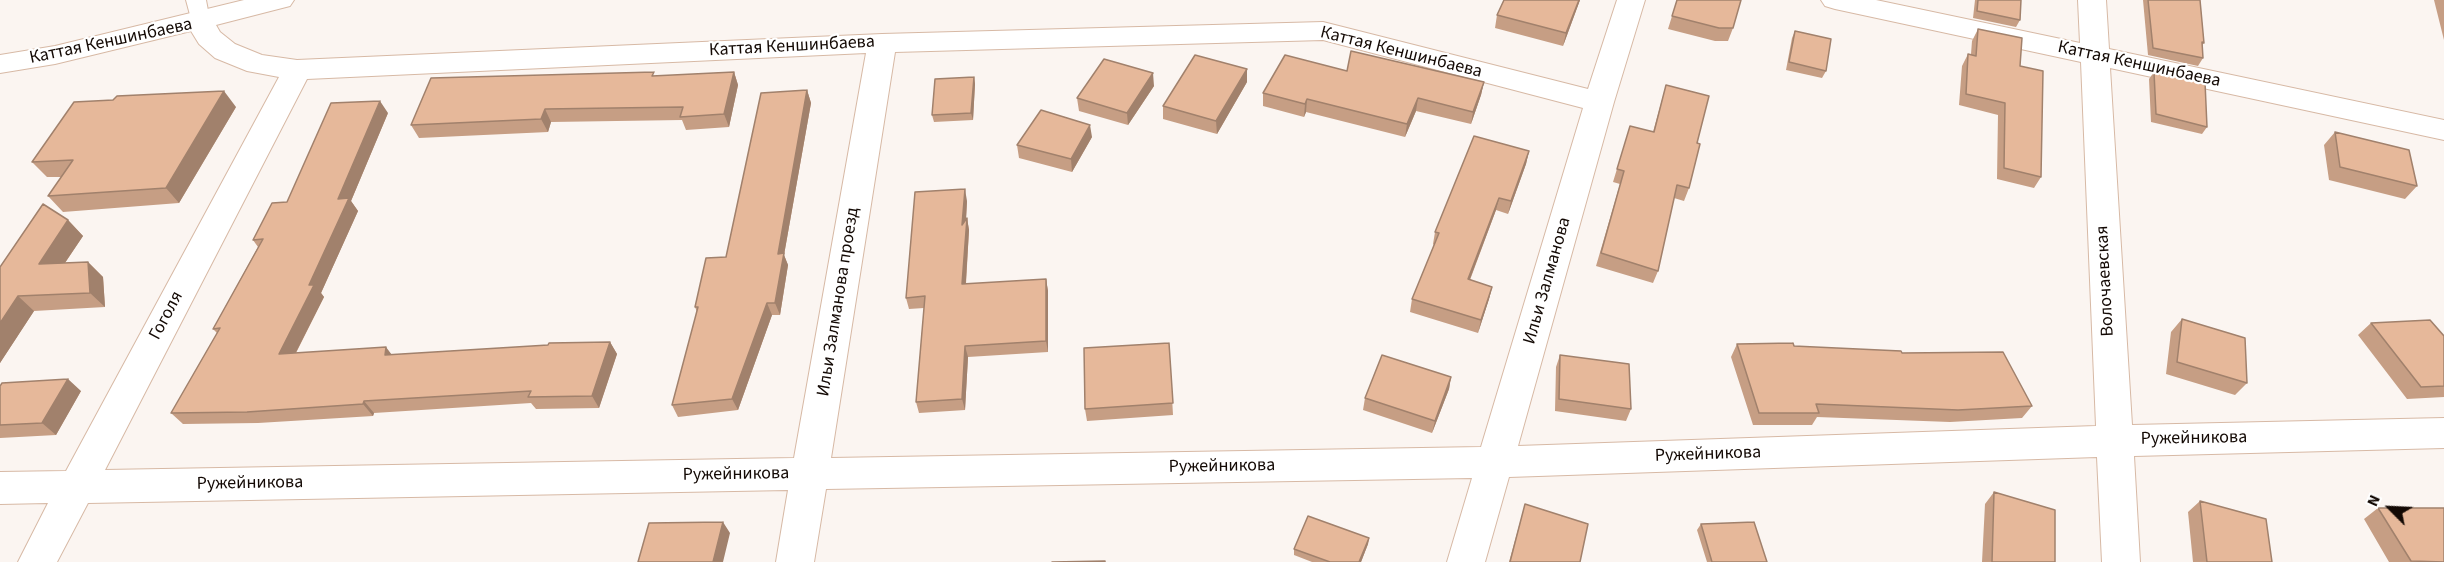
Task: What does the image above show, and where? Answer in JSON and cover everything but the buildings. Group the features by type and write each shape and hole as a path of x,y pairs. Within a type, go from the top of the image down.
{"street":[{"path":"198,11 280,0"},
{"name":"Ильи Залманова","path":"1466,562 1599,102 1631,0"},
{"name":"Каттая Кеншинбаева","path":"1835,0 2444,130"},
{"name":"Волочаевская","path":"2092,0 2121,562"},
{"name":"Каттая Кеншинбаева","path":"0,64 45,57 198,11 209,38 225,51 256,64 297,70 882,43 1323,31 1599,102"},
{"name":"Ильи Залманова проезд","path":"795,562 882,43"},
{"name":"Гоголя","path":"38,562 297,70"},
{"name":"Ружейникова","path":"0,488 1496,462 2115,441 2444,433"}]}
